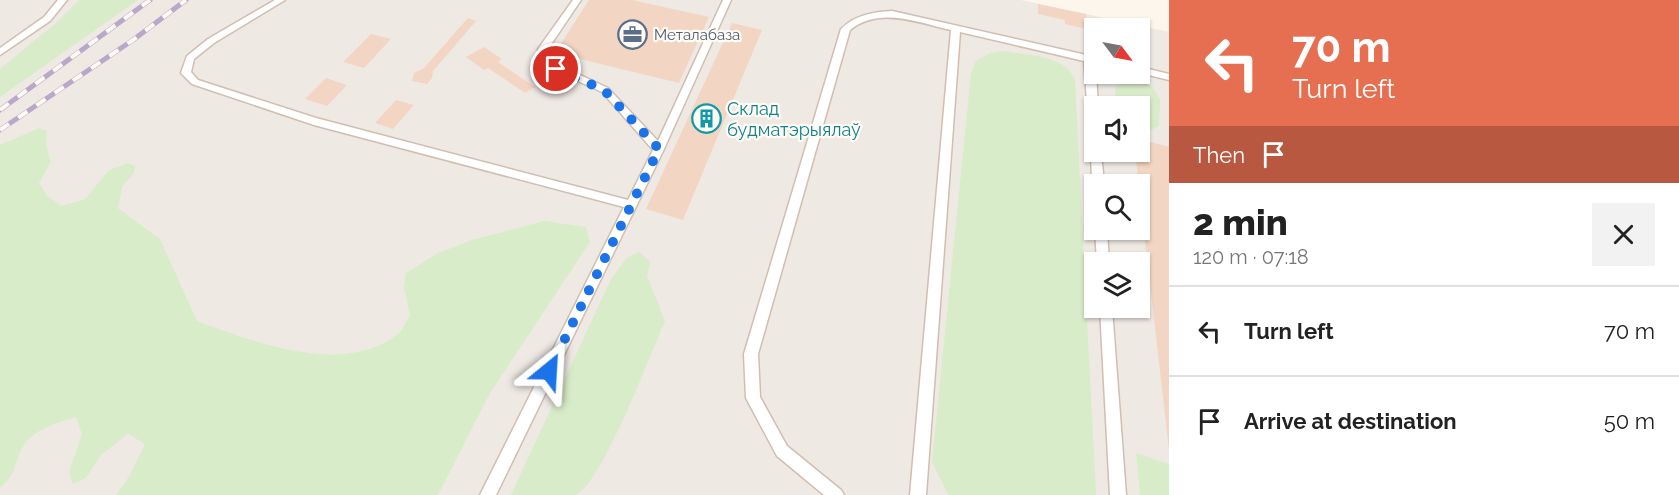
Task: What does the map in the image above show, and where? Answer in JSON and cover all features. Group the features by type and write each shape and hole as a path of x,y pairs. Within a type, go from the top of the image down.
{"lane":[{"path":"0,52 47,19 63,0"},
{"path":"281,0 211,41 190,58 186,73 195,82 314,121 632,205"},
{"path":"577,0 543,49 543,62 604,90 659,149"},
{"path":"488,495 632,205 727,0"},
{"path":"836,495 782,451 753,398 751,354 846,29 859,18 871,14 892,14 1084,57"},
{"path":"918,495 956,28"},
{"path":"1150,72 1169,77"},
{"path":"1107,318 1118,495"}],"shaded area":[{"path":"0,0 1021,0 1104,18 1084,18 1084,84 1150,84 1150,28 1169,32 1169,495 0,495"}],"green space":[{"path":"79,0 138,0 0,97 0,69 56,23"},
{"path":"1005,51 1055,61 1070,72 1075,80 1084,258 1084,318 1087,318 1096,495 948,495 932,462 971,73 976,61 990,53"},
{"path":"1146,84 1152,86 1160,100 1159,126 1150,130 1150,96 1115,96 1116,86"},
{"path":"39,128 47,131 46,145 51,162 39,183 48,197 62,206 85,199 109,170 128,163 135,166 134,173 122,187 118,208 160,239 197,321 271,346 298,352 351,353 376,347 398,334 410,315 404,287 406,273 438,253 472,240 544,221 586,227 590,242 490,393 438,495 116,495 130,475 145,444 128,434 101,455 86,478 73,484 69,472 82,434 76,417 47,427 33,435 23,447 9,478 0,488 0,145"},
{"path":"639,252 650,262 647,276 665,321 625,416 598,469 586,486 575,495 511,495 611,279 627,258"},
{"path":"1136,453 1169,464 1169,495 1140,495"}],"building":[{"name":"Металабаза","path":"589,0 632,0 709,17 679,83 555,53"},
{"path":"1038,4 1086,14 1086,18 1084,18 1084,28 1065,24 1065,20 1038,14"},
{"path":"468,18 476,21 433,71 432,78 427,84 412,81 414,73 424,68"},
{"name":"Склад будматэрыялаў","path":"732,23 762,30 683,220 646,209"},
{"path":"371,34 391,39 364,68 343,62"},
{"path":"484,47 502,59 498,62 535,87 525,93 488,68 484,70 466,57"},
{"path":"326,78 347,85 327,106 305,99"},
{"path":"396,100 414,105 393,129 375,123"},
{"path":"1150,142 1169,147 1169,450 1150,283 1150,252 1146,252 1145,240 1150,240 1150,174 1138,174 1136,162 1150,162"}],"railway":[{"path":"0,110 150,0"},
{"path":"0,130 133,40 186,0"}],"place":[{"name":"Металабаза","path":"633,35"},
{"name":"Склад будматэрыялаў","path":"706,119"}],"route":[{"path":"549,371 659,149 604,90 556,69"}]}
